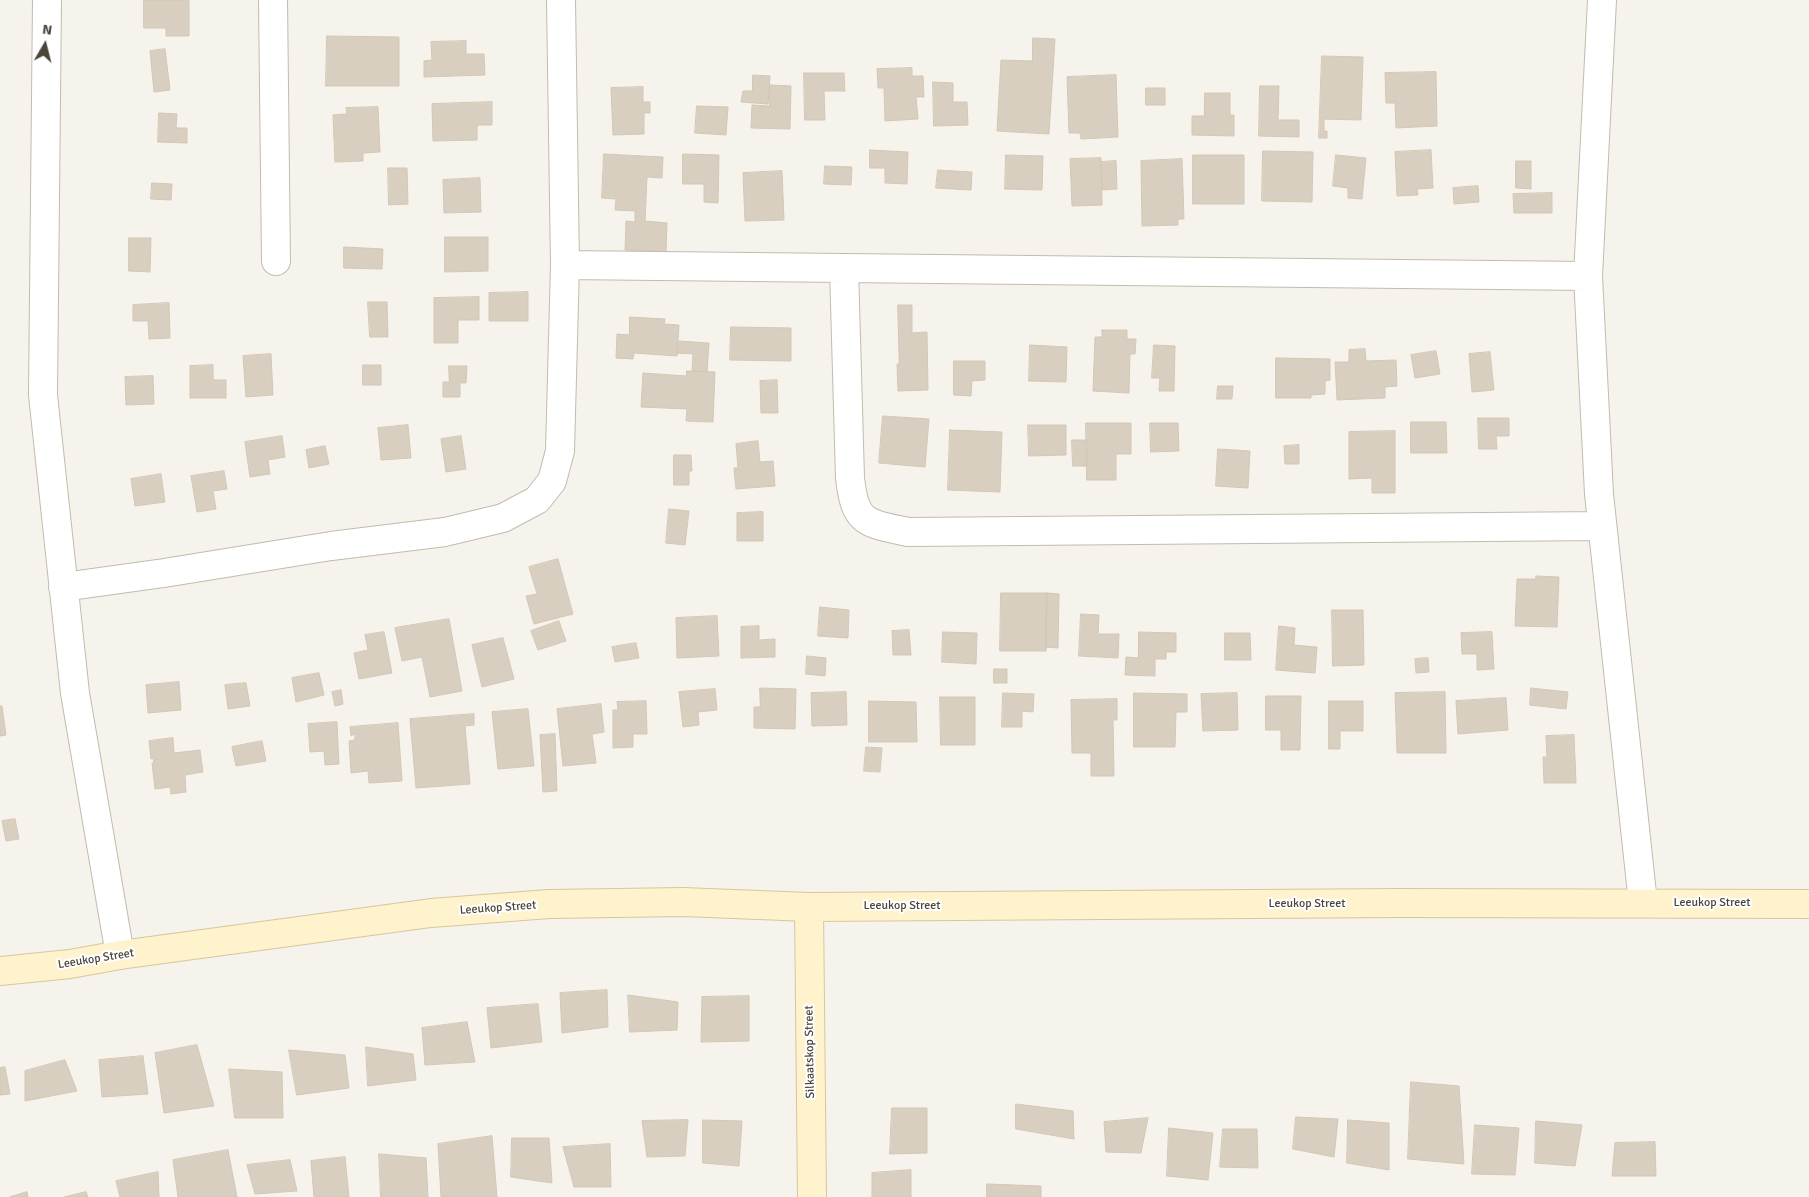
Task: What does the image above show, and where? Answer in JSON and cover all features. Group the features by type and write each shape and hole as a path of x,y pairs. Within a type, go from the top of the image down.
{"street":[{"path":"47,0 43,395 75,693 120,955"},
{"path":"273,0 276,261"},
{"path":"63,587 164,574 331,546 445,532 503,518 537,500 552,481 560,451 565,266 561,0"},
{"path":"1602,0 1588,276 1598,494 1643,903"},
{"path":"565,266 1588,276"},
{"path":"844,268 852,500 858,513 872,525 908,532 1602,526"},
{"name":"Leeukop Street","path":"0,971 70,964 120,955 432,913 550,904 683,902 809,907 1391,903 1809,904"},
{"name":"Silkaatskop Street","path":"809,907 812,1197"}],"building":[{"path":"144,0 189,0 189,36 166,36 166,28 144,28"},
{"path":"327,36 399,37 399,86 326,86"},
{"path":"1033,38 1055,39 1049,134 997,131 1001,60 1032,61"},
{"path":"466,41 466,54 484,54 485,75 424,77 424,61 432,60 431,42"},
{"path":"165,49 170,90 154,92 150,51"},
{"path":"1322,56 1363,57 1361,120 1324,119 1324,131 1327,131 1327,138 1319,138"},
{"path":"912,68 912,76 923,76 924,97 916,97 918,119 885,121 884,88 878,88 877,69"},
{"path":"1436,72 1437,126 1396,128 1395,103 1386,103 1385,73"},
{"path":"804,73 844,73 845,91 824,91 825,120 805,120"},
{"path":"753,75 770,76 768,104 741,102 743,91 752,91"},
{"path":"1116,75 1118,137 1081,139 1080,133 1069,133 1067,77"},
{"path":"933,82 953,83 953,102 967,102 968,125 934,126"},
{"path":"770,85 791,86 790,129 751,128 752,105 769,106"},
{"path":"1260,86 1279,86 1278,120 1299,120 1299,137 1259,136"},
{"path":"643,87 643,102 650,102 650,113 644,113 644,134 613,135 611,88"},
{"path":"1146,88 1165,88 1165,105 1146,105"},
{"path":"1205,93 1230,93 1230,115 1234,115 1234,136 1192,135 1192,116 1204,116"},
{"path":"492,102 492,125 477,125 477,140 433,141 432,104"},
{"path":"697,106 728,107 726,135 695,133"},
{"path":"378,107 380,152 363,153 363,161 335,162 333,115 347,114 346,108"},
{"path":"159,113 177,114 176,128 187,128 187,143 158,142"},
{"path":"870,150 908,152 907,184 885,183 885,168 870,168"},
{"path":"1431,150 1433,188 1417,189 1418,195 1397,196 1395,152"},
{"path":"1263,151 1313,152 1312,202 1262,201"},
{"path":"604,154 663,157 662,178 647,177 645,221 667,223 666,252 625,250 626,221 635,222 635,211 615,210 616,199 602,198"},
{"path":"683,154 719,155 718,203 704,202 704,184 683,184"},
{"path":"1006,155 1043,156 1042,190 1005,189"},
{"path":"1193,155 1244,155 1244,204 1193,204"},
{"path":"1336,155 1366,158 1362,199 1348,198 1348,188 1333,186"},
{"path":"1101,158 1102,205 1072,206 1070,159"},
{"path":"1182,159 1184,219 1178,219 1178,225 1142,226 1141,161"},
{"path":"1116,161 1117,189 1102,190 1101,162"},
{"path":"1516,161 1531,161 1531,189 1516,188"},
{"path":"825,166 852,167 851,185 824,184"},
{"path":"388,168 407,168 408,204 389,205"},
{"path":"938,170 972,172 971,190 936,188"},
{"path":"782,171 784,220 745,221 743,173"},
{"path":"480,178 481,212 444,213 443,180"},
{"path":"152,183 172,184 171,200 151,199"},
{"path":"1478,186 1479,202 1454,204 1453,188"},
{"path":"1552,193 1552,213 1514,213 1513,194"},
{"path":"445,237 488,237 488,271 445,272"},
{"path":"129,238 151,238 150,272 129,271"},
{"path":"344,247 383,249 382,269 344,268"},
{"path":"528,292 528,321 489,321 489,293"},
{"path":"479,297 479,320 458,320 458,343 434,343 434,298"},
{"path":"368,302 387,302 388,337 370,337"},
{"path":"169,303 170,338 149,339 148,321 133,321 133,305"},
{"path":"898,305 912,305 912,333 927,332 928,390 898,391"},
{"path":"630,317 665,319 664,324 679,325 677,356 634,353 633,359 616,358 617,334 629,335"},
{"path":"731,327 791,328 791,361 730,360"},
{"path":"1102,330 1127,330 1127,339 1136,339 1135,354 1130,354 1129,393 1093,391 1095,337 1102,337"},
{"path":"679,341 709,343 707,372 692,371 693,354 677,353"},
{"path":"1030,345 1067,347 1066,382 1029,381"},
{"path":"1154,345 1175,346 1174,391 1159,391 1160,378 1152,378"},
{"path":"1365,349 1366,361 1396,360 1397,386 1385,387 1385,398 1337,400 1335,362 1349,362 1349,350"},
{"path":"1436,351 1440,374 1415,378 1411,355"},
{"path":"1490,352 1494,390 1472,392 1469,354"},
{"path":"271,354 273,395 246,397 243,356"},
{"path":"1276,358 1330,359 1330,380 1325,381 1325,394 1311,395 1311,398 1276,398"},
{"path":"954,361 985,361 985,380 972,381 971,396 954,395"},
{"path":"213,365 213,380 226,380 226,398 190,398 190,366"},
{"path":"363,365 381,365 381,385 363,385"},
{"path":"449,366 467,366 466,383 460,383 460,397 443,397 443,382 449,382"},
{"path":"687,371 715,372 713,422 686,421 687,409 641,407 643,373 686,376"},
{"path":"153,376 154,404 126,405 125,377"},
{"path":"777,380 778,413 761,413 760,381"},
{"path":"1218,386 1233,386 1232,399 1217,399"},
{"path":"883,416 929,419 925,467 879,463"},
{"path":"1478,418 1509,418 1509,436 1496,436 1497,449 1479,449"},
{"path":"1411,422 1446,422 1447,453 1411,453"},
{"path":"1086,423 1131,423 1131,454 1116,454 1116,480 1087,480"},
{"path":"1150,423 1178,423 1179,451 1151,452"},
{"path":"408,425 411,458 381,460 378,428"},
{"path":"1028,425 1066,425 1066,455 1029,456"},
{"path":"950,430 1002,432 1000,492 948,490"},
{"path":"1395,431 1395,493 1372,493 1372,478 1349,479 1349,432"},
{"path":"282,436 285,457 268,460 270,474 250,477 245,442"},
{"path":"461,436 466,469 446,472 441,439"},
{"path":"1072,440 1087,440 1087,466 1073,466"},
{"path":"758,441 760,462 773,461 775,486 736,489 734,468 738,468 736,444"},
{"path":"1299,445 1299,464 1285,464 1284,446"},
{"path":"325,446 329,464 309,468 306,450"},
{"path":"1218,449 1250,451 1248,488 1216,486"},
{"path":"674,455 691,455 692,471 689,471 689,485 674,485"},
{"path":"224,471 227,489 213,491 216,509 197,512 191,476"},
{"path":"161,474 165,502 135,506 131,479"},
{"path":"669,509 689,511 685,545 666,543"},
{"path":"763,512 763,541 737,541 737,513"},
{"path":"558,559 573,614 534,624 526,596 537,594 529,567"},
{"path":"1536,576 1559,577 1557,627 1515,626 1517,579 1536,579"},
{"path":"1001,593 1047,593 1046,651 1000,651"},
{"path":"1047,593 1059,594 1058,648 1046,647"},
{"path":"820,607 849,610 848,638 818,636"},
{"path":"1332,610 1363,610 1364,665 1333,666"},
{"path":"1081,614 1099,615 1098,634 1119,634 1118,658 1079,656"},
{"path":"717,616 719,656 677,658 676,618"},
{"path":"449,619 462,691 430,697 422,657 402,661 395,628"},
{"path":"559,621 566,641 538,650 531,631"},
{"path":"759,626 759,640 775,639 775,657 741,658 741,627"},
{"path":"1279,626 1295,628 1294,645 1317,647 1315,673 1276,670"},
{"path":"909,630 911,655 893,655 892,631"},
{"path":"384,632 392,673 359,679 354,653 368,650 365,635"},
{"path":"943,632 977,633 976,664 942,662"},
{"path":"1139,632 1176,633 1176,652 1166,652 1166,659 1155,659 1155,676 1125,675 1126,657 1138,658"},
{"path":"1492,632 1494,669 1477,670 1477,654 1462,654 1461,633"},
{"path":"1225,633 1250,633 1251,660 1225,660"},
{"path":"503,638 514,679 482,687 472,645"},
{"path":"636,643 639,658 615,662 612,647"},
{"path":"807,656 826,658 825,676 806,674"},
{"path":"1428,658 1429,672 1416,673 1415,659"},
{"path":"994,669 1007,669 1007,683 994,683"},
{"path":"319,673 324,695 296,702 292,678"},
{"path":"179,682 181,710 148,713 146,685"},
{"path":"246,683 250,706 228,709 225,685"},
{"path":"760,688 796,689 795,729 754,728 754,707 760,707"},
{"path":"1531,688 1568,692 1566,709 1530,705"},
{"path":"715,689 717,710 698,712 699,725 683,727 679,692"},
{"path":"341,690 343,704 335,706 332,692"},
{"path":"846,692 847,725 812,726 811,693"},
{"path":"1445,692 1446,753 1397,753 1395,693"},
{"path":"1003,693 1034,694 1033,712 1022,711 1022,727 1002,727"},
{"path":"1134,693 1187,694 1187,712 1176,712 1175,747 1134,747"},
{"path":"1237,693 1238,730 1203,731 1201,694"},
{"path":"1266,696 1301,696 1300,750 1281,750 1281,730 1266,730"},
{"path":"940,697 975,697 975,745 941,745"},
{"path":"1506,698 1508,730 1458,734 1456,701"},
{"path":"1117,699 1117,720 1113,720 1114,776 1091,776 1091,753 1072,753 1071,700"},
{"path":"646,701 647,734 633,734 633,747 613,748 613,710 618,710 617,702"},
{"path":"869,701 916,702 917,742 869,742"},
{"path":"1329,701 1363,701 1363,731 1340,731 1340,749 1329,749"},
{"path":"601,704 604,732 592,734 596,763 563,766 557,709"},
{"path":"0,706 2,706 6,735 0,736"},
{"path":"528,709 534,766 498,769 492,712"},
{"path":"474,714 474,725 465,726 470,784 416,788 410,719"},
{"path":"337,722 339,764 325,765 324,751 310,752 308,724"},
{"path":"398,723 402,781 369,783 368,771 351,773 349,741 355,740 355,734 351,736 350,727"},
{"path":"555,734 557,791 543,792 540,735"},
{"path":"1574,735 1576,783 1544,783 1543,757 1547,757 1546,736"},
{"path":"173,738 174,753 200,750 203,772 185,775 186,792 171,794 170,787 155,789 152,763 154,763 153,758 151,759 149,741"},
{"path":"262,741 266,761 236,766 232,747"},
{"path":"866,747 882,748 880,772 864,771"},
{"path":"15,819 19,839 6,841 2,821"},
{"path":"607,990 608,1027 562,1033 560,993"},
{"path":"628,995 678,1002 677,1030 630,1032"},
{"path":"749,996 749,1041 701,1042 702,997"},
{"path":"538,1004 542,1042 491,1048 487,1008"},
{"path":"467,1022 475,1062 425,1065 422,1028"},
{"path":"197,1045 214,1106 164,1113 155,1053"},
{"path":"366,1047 413,1054 416,1080 368,1086"},
{"path":"289,1050 345,1055 349,1088 297,1095"},
{"path":"143,1056 148,1094 102,1097 99,1060"},
{"path":"65,1060 77,1091 25,1101 25,1071"},
{"path":"5,1067 10,1094 0,1095 0,1068"},
{"path":"229,1069 282,1072 283,1118 235,1118"},
{"path":"1411,1082 1459,1086 1464,1164 1408,1159"},
{"path":"1016,1104 1073,1111 1074,1139 1016,1129"},
{"path":"892,1108 927,1108 927,1153 890,1154"},
{"path":"1296,1117 1338,1119 1334,1157 1293,1149"},
{"path":"1148,1118 1141,1153 1106,1152 1104,1122"},
{"path":"688,1120 685,1156 647,1157 642,1121"},
{"path":"703,1120 742,1121 739,1166 703,1163"},
{"path":"1348,1120 1389,1123 1389,1170 1347,1163"},
{"path":"1536,1121 1582,1125 1575,1166 1535,1163"},
{"path":"1475,1125 1519,1128 1515,1175 1472,1174"},
{"path":"1169,1128 1213,1133 1208,1180 1167,1176"},
{"path":"1223,1129 1257,1129 1258,1168 1220,1167"},
{"path":"492,1136 497,1197 441,1197 438,1144"},
{"path":"512,1138 549,1138 552,1183 511,1177"},
{"path":"1655,1142 1656,1176 1612,1176 1615,1143"},
{"path":"610,1144 611,1187 574,1187 563,1147"},
{"path":"228,1150 237,1197 178,1197 173,1160"},
{"path":"379,1154 426,1158 428,1197 381,1197"},
{"path":"345,1157 349,1197 314,1197 311,1161"},
{"path":"290,1160 297,1191 255,1194 247,1165"},
{"path":"911,1170 911,1197 872,1197 872,1173"},
{"path":"158,1172 159,1197 120,1197 116,1181"},
{"path":"987,1184 1041,1186 1041,1197 987,1197"},
{"path":"27,1192 28,1197 10,1197"},
{"path":"86,1192 88,1197 65,1197"}]}
